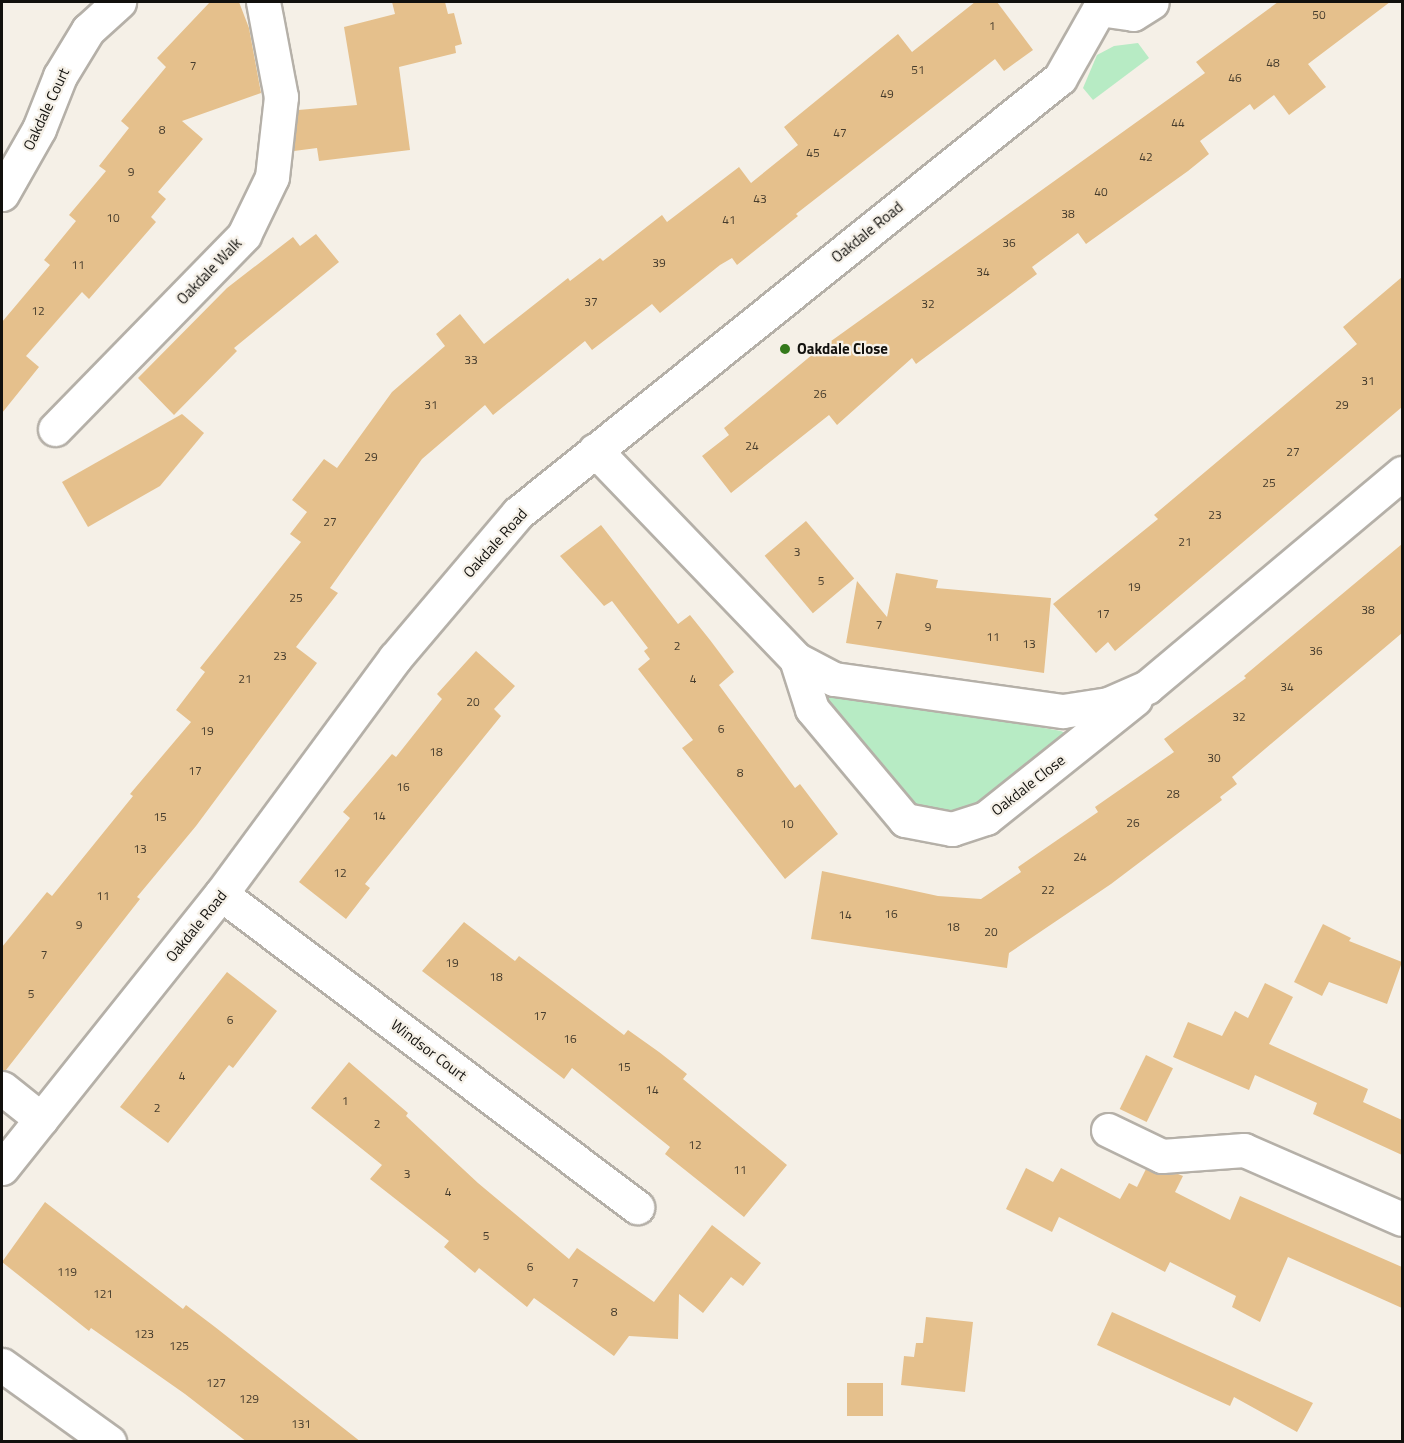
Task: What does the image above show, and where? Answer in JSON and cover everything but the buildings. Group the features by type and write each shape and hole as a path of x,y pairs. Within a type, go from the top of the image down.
{"street":[{"name":"Oakdale Court","path":"2,194 39,129 60,76 88,30 119,2"},
{"name":"Oakdale Walk","path":"55,429 244,235 272,177 280,97 263,2"},
{"name":"Oakdale Road","path":"2,1168 221,894 395,658 518,513 1060,78 1094,5 1133,14 1152,2"},
{"name":"Oakdale Close","path":"595,450 796,659 834,680 1063,711 1108,704 1147,687"},
{"name":"Oakdale Close","path":"796,659 812,709 905,819 952,829 986,818 1147,687 1402,473"},
{"name":"Windsor Court","path":"221,894 637,1207"},
{"path":"2,1088 41,1119"},
{"path":"1108,1130 1162,1156 1244,1150 1402,1219"},
{"path":"2,1365 109,1442"}],"green space":[{"path":"1138,43 1149,58 1093,100 1083,88 1097,55 1114,46"},
{"path":"834,691 1061,731 1067,734 969,814 905,805 821,701 826,693"}],"place":[{"name":"Oakdale Close","path":"785,349"}]}
